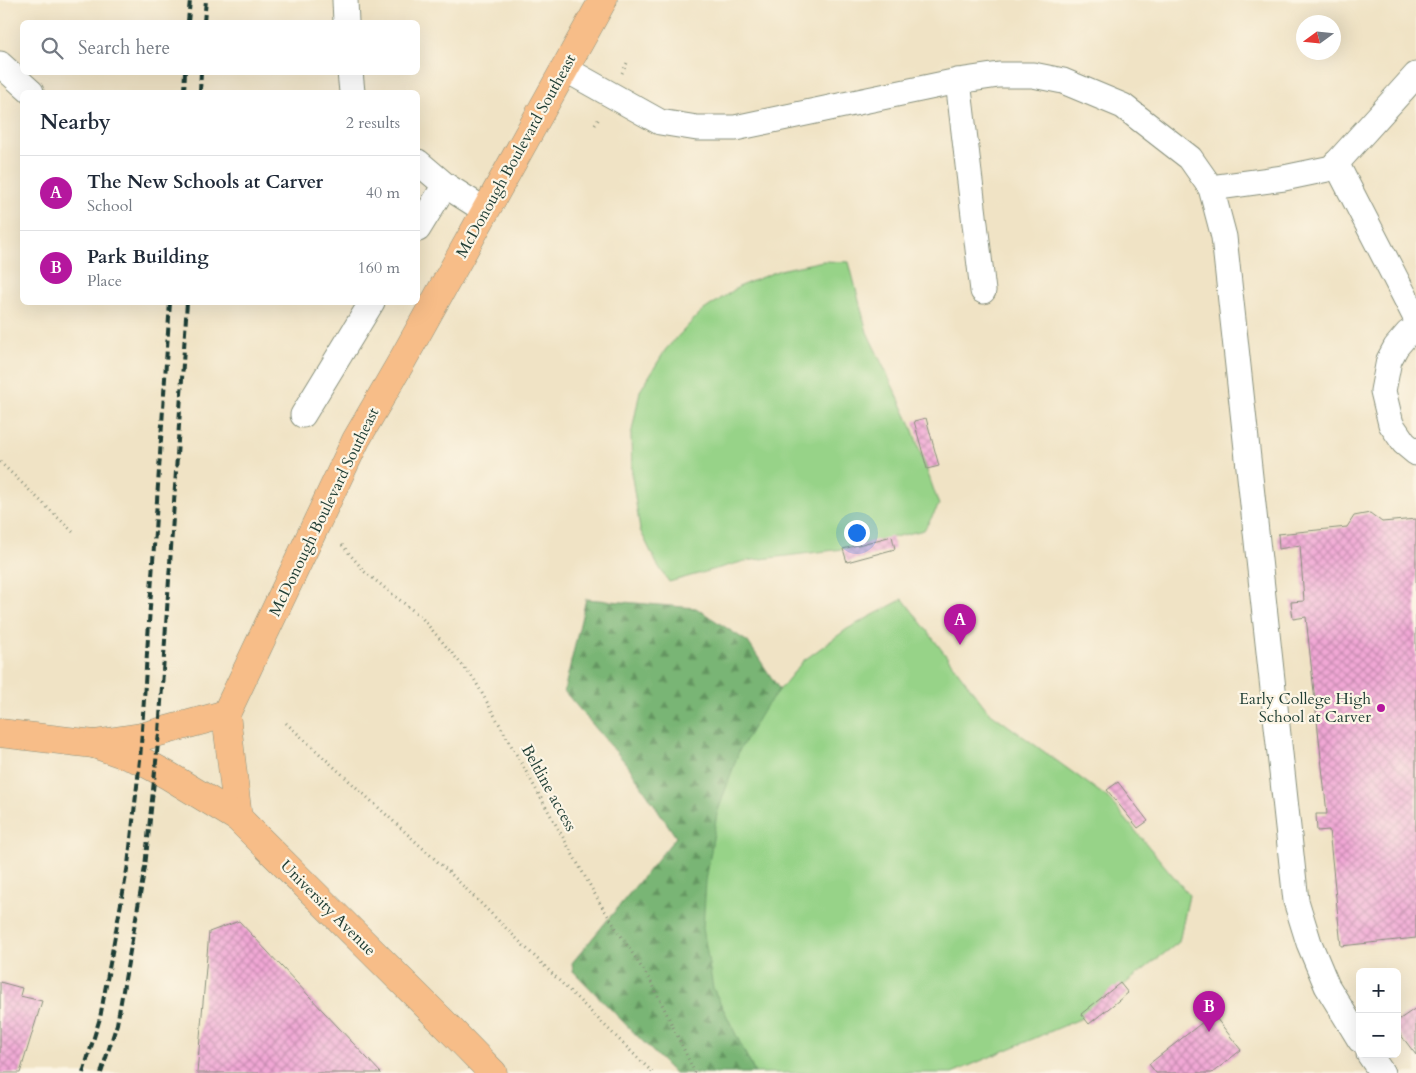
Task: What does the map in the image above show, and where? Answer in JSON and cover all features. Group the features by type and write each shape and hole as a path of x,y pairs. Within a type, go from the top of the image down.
{"main road":[{"name":"McDonough Boulevard Southeast","path":"226,714 356,440 603,0"},
{"path":"0,733 94,744 141,737 226,714 238,818"},
{"name":"University Avenue","path":"94,744 140,760 238,818 492,1073"}],"lane":[{"path":"345,0 346,20"},
{"path":"0,64 29,90"},
{"path":"565,70 660,122 697,128 735,128 958,81 999,75 1033,75 1063,81 1123,106 1190,158 1211,188 1224,237 1296,901 1309,943 1327,986 1356,1033"},
{"path":"350,75 352,90"},
{"path":"1211,188 1284,178 1332,168 1416,75"},
{"path":"958,81 983,291"},
{"path":"420,164 444,185 486,211"},
{"path":"1336,164 1416,318"},
{"path":"420,226 444,185"},
{"path":"303,415 370,305"},
{"path":"1416,329 1408,333 1396,347 1389,360 1383,391 1391,424 1404,443 1416,453"},
{"path":"1372,1058 1382,1073"}],"path":[{"path":"0,462 74,534"},
{"name":"Beltline access","path":"342,545 364,572 421,617 474,680 601,905 653,985 695,1073"},
{"path":"286,723 450,873 653,1073"}],"green space":[{"path":"823,261 849,262 867,332 911,425 939,505 924,530 843,549 745,561 669,582 657,564 640,530 632,477 631,436 640,391 666,349 701,312 740,286 780,270"},
{"path":"586,599 696,608 748,642 779,689 739,751 713,988 755,1073 674,1073 573,971 572,963 676,837 629,767 564,691"},
{"path":"903,599 988,711 1108,798 1189,895 1179,942 1080,1019 952,1073 755,1073 713,988 703,928 706,881 717,814 739,751 764,709 803,661 847,629"}],"building":[{"path":"926,418 939,466 927,469 914,421"},
{"path":"1370,513 1382,522 1416,519 1416,938 1341,946 1329,830 1317,831 1316,814 1327,814 1306,617 1293,619 1291,602 1304,601 1300,545 1279,549 1278,534 1347,527 1354,516"},
{"path":"892,536 895,549 847,562 843,549"},
{"path":"1118,782 1148,821 1138,828 1107,790"},
{"path":"239,921 381,1073 197,1073 209,932"},
{"path":"0,982 22,988 20,996 42,1001 20,1073 0,1073"},
{"path":"1120,983 1128,993 1089,1024 1081,1014"},
{"path":"1416,1008 1416,1055 1401,1035 1401,1018"},
{"path":"1213,1014 1241,1050 1212,1073 1156,1073 1149,1064"}],"railway":[{"path":"188,20 190,0"},
{"path":"204,20 206,0"},
{"path":"184,90 185,75"},
{"path":"200,90 201,75"},
{"path":"83,1073 100,1018 128,865 140,760 170,305"},
{"path":"101,1073 117,1024 145,867 159,733 187,305"}],"place":[{"name":"The New Schools at Carver","path":"960,645"},
{"name":"Early College High School at Carver","path":"1381,708"},
{"name":"Park Building","path":"1209,1032"}]}
